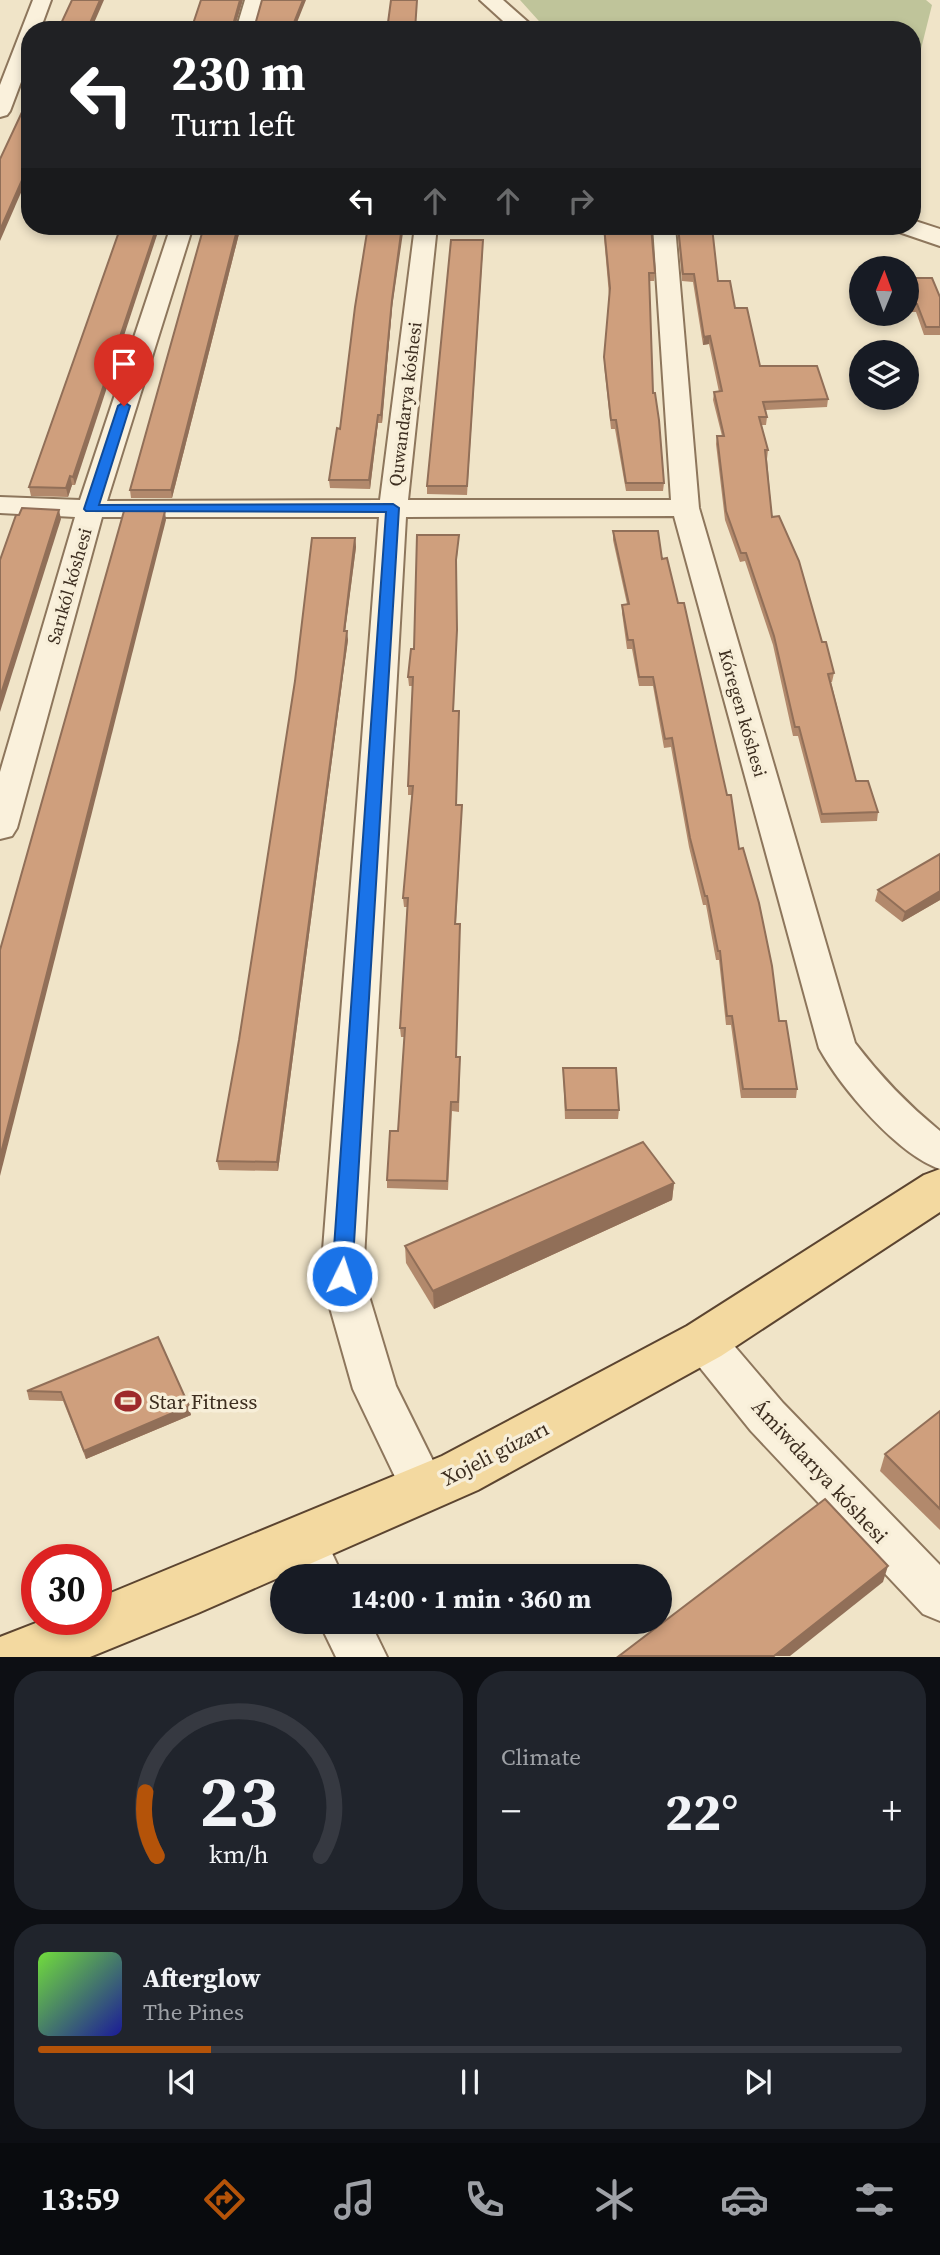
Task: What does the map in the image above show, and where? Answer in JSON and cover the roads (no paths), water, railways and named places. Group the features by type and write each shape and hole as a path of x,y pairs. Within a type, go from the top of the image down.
{"main road":[{"name":"Xojeli gúzarı","path":"19,1657 179,1594 312,1559 424,1489 704,1341 940,1188"}],"street":[{"path":"34,21 42,0"},
{"path":"247,21 254,0"},
{"path":"490,0 515,21"},
{"path":"0,111 21,55"},
{"path":"921,231 940,238"},
{"name":"Sarıkól kóshesi","path":"0,828 91,509 179,235"},
{"name":"Quwandarya kóshesi","path":"424,1489 375,1389 342,1276 393,508 425,235"},
{"name":"Kóregen kóshesi","path":"665,235 685,508 838,1048 877,1098 940,1153"},
{"path":"0,505 91,509 685,508"},
{"name":"Ámiwdarıya kóshesi","path":"704,1341 766,1417 940,1598"},
{"path":"350,1634 363,1657"}],"place":[{"name":"Star Fitness","path":"128,1401"}]}
